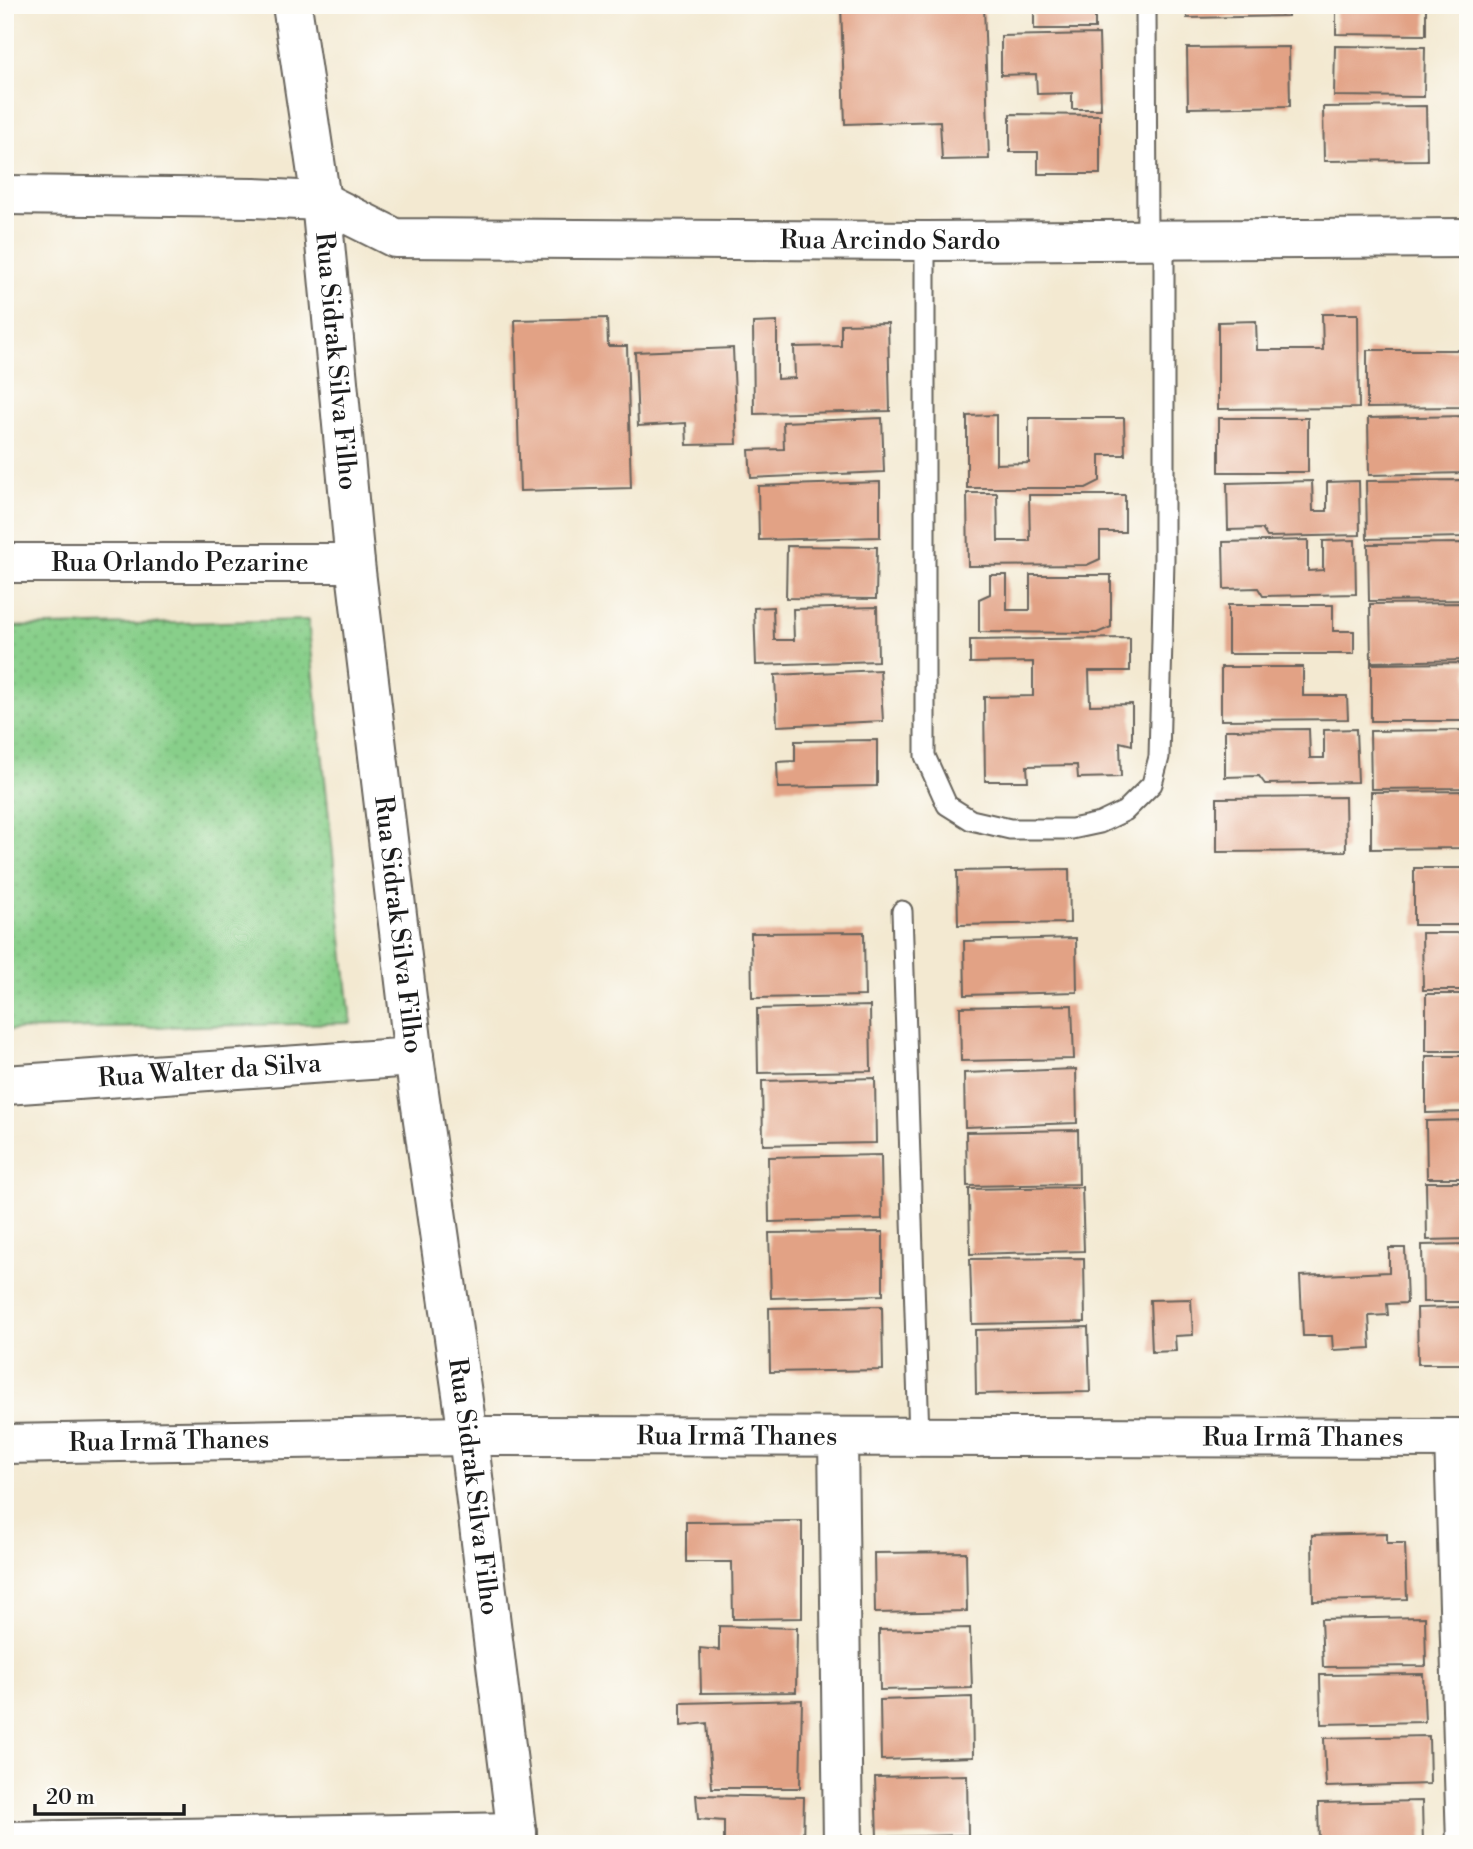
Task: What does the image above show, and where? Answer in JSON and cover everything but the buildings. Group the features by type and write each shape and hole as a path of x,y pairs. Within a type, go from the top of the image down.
{"street":[{"name":"Rua Sidrak Silva Filho","path":"292,5 321,201 355,563 414,1057 468,1436 517,1838"},
{"path":"5,195 321,201"},
{"name":"Rua Arcindo Sardo","path":"321,201 395,238 925,241 1468,237"},
{"name":"Rua Orlando Pezarine","path":"5,563 355,563"},
{"name":"Rua Walter da Silva","path":"5,1085 414,1057"},
{"name":"Rua Irmã Thanes","path":"5,1444 468,1436 1461,1438"},
{"path":"838,1437 842,1844"},
{"path":"1461,1438 1466,1844"},
{"path":"5,1841 517,1838"}],"lane":[{"path":"925,241 925,756 947,805 971,820 1010,830 1072,830 1100,823 1125,811 1152,785 1159,757 1164,560 1156,238 1146,5"},
{"path":"902,911 919,1436"}],"green space":[{"path":"308,620 351,1023 5,1030 5,627"}]}
